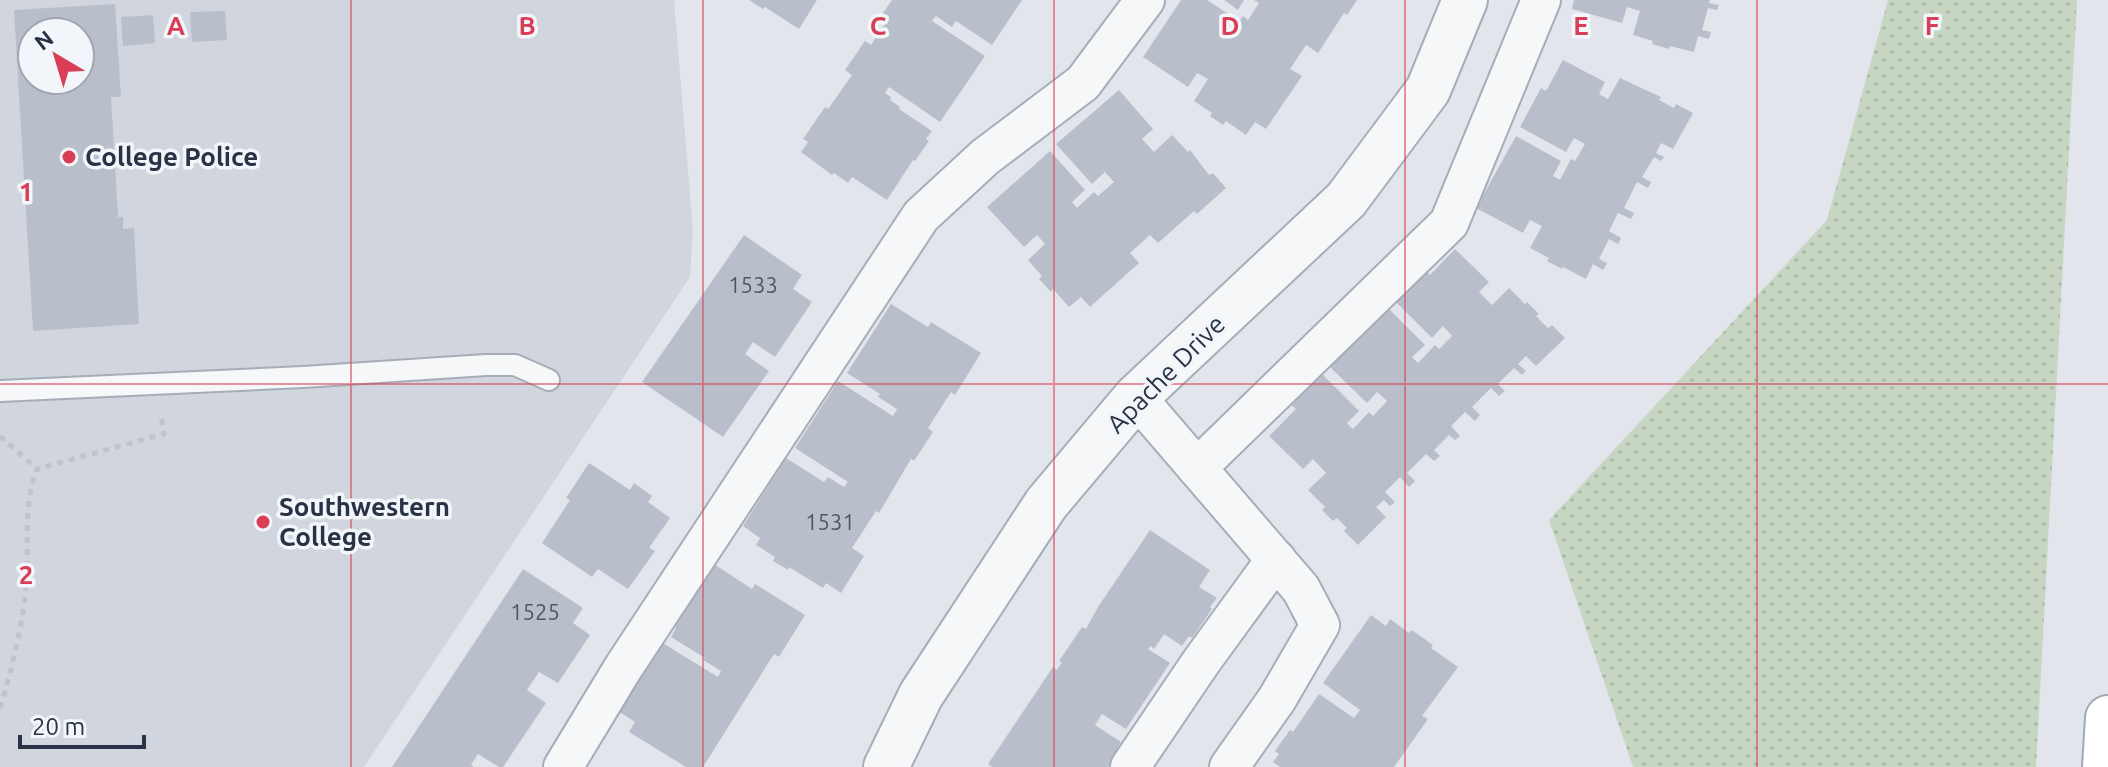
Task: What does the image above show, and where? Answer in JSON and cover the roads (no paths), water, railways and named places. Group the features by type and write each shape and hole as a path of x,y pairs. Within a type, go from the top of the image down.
{"main road":[{"path":"2105,767 2108,718"}],"street":[{"path":"563,767 623,668 921,216 985,157 1083,83 1145,0"},
{"name":"Apache Drive","path":"886,767 921,695 1046,504 1136,397 1346,200 1428,90 1465,0"},
{"path":"1197,468 1449,223 1541,0"},
{"path":"1136,397 1301,589 1320,625 1277,699 1229,767"},
{"path":"1130,767 1276,559"}],"lane":[{"path":"0,391 486,365 515,365 549,380"}],"place":[{"name":"College Police","path":"69,157"},
{"name":"Southwestern College","path":"263,522"}]}
